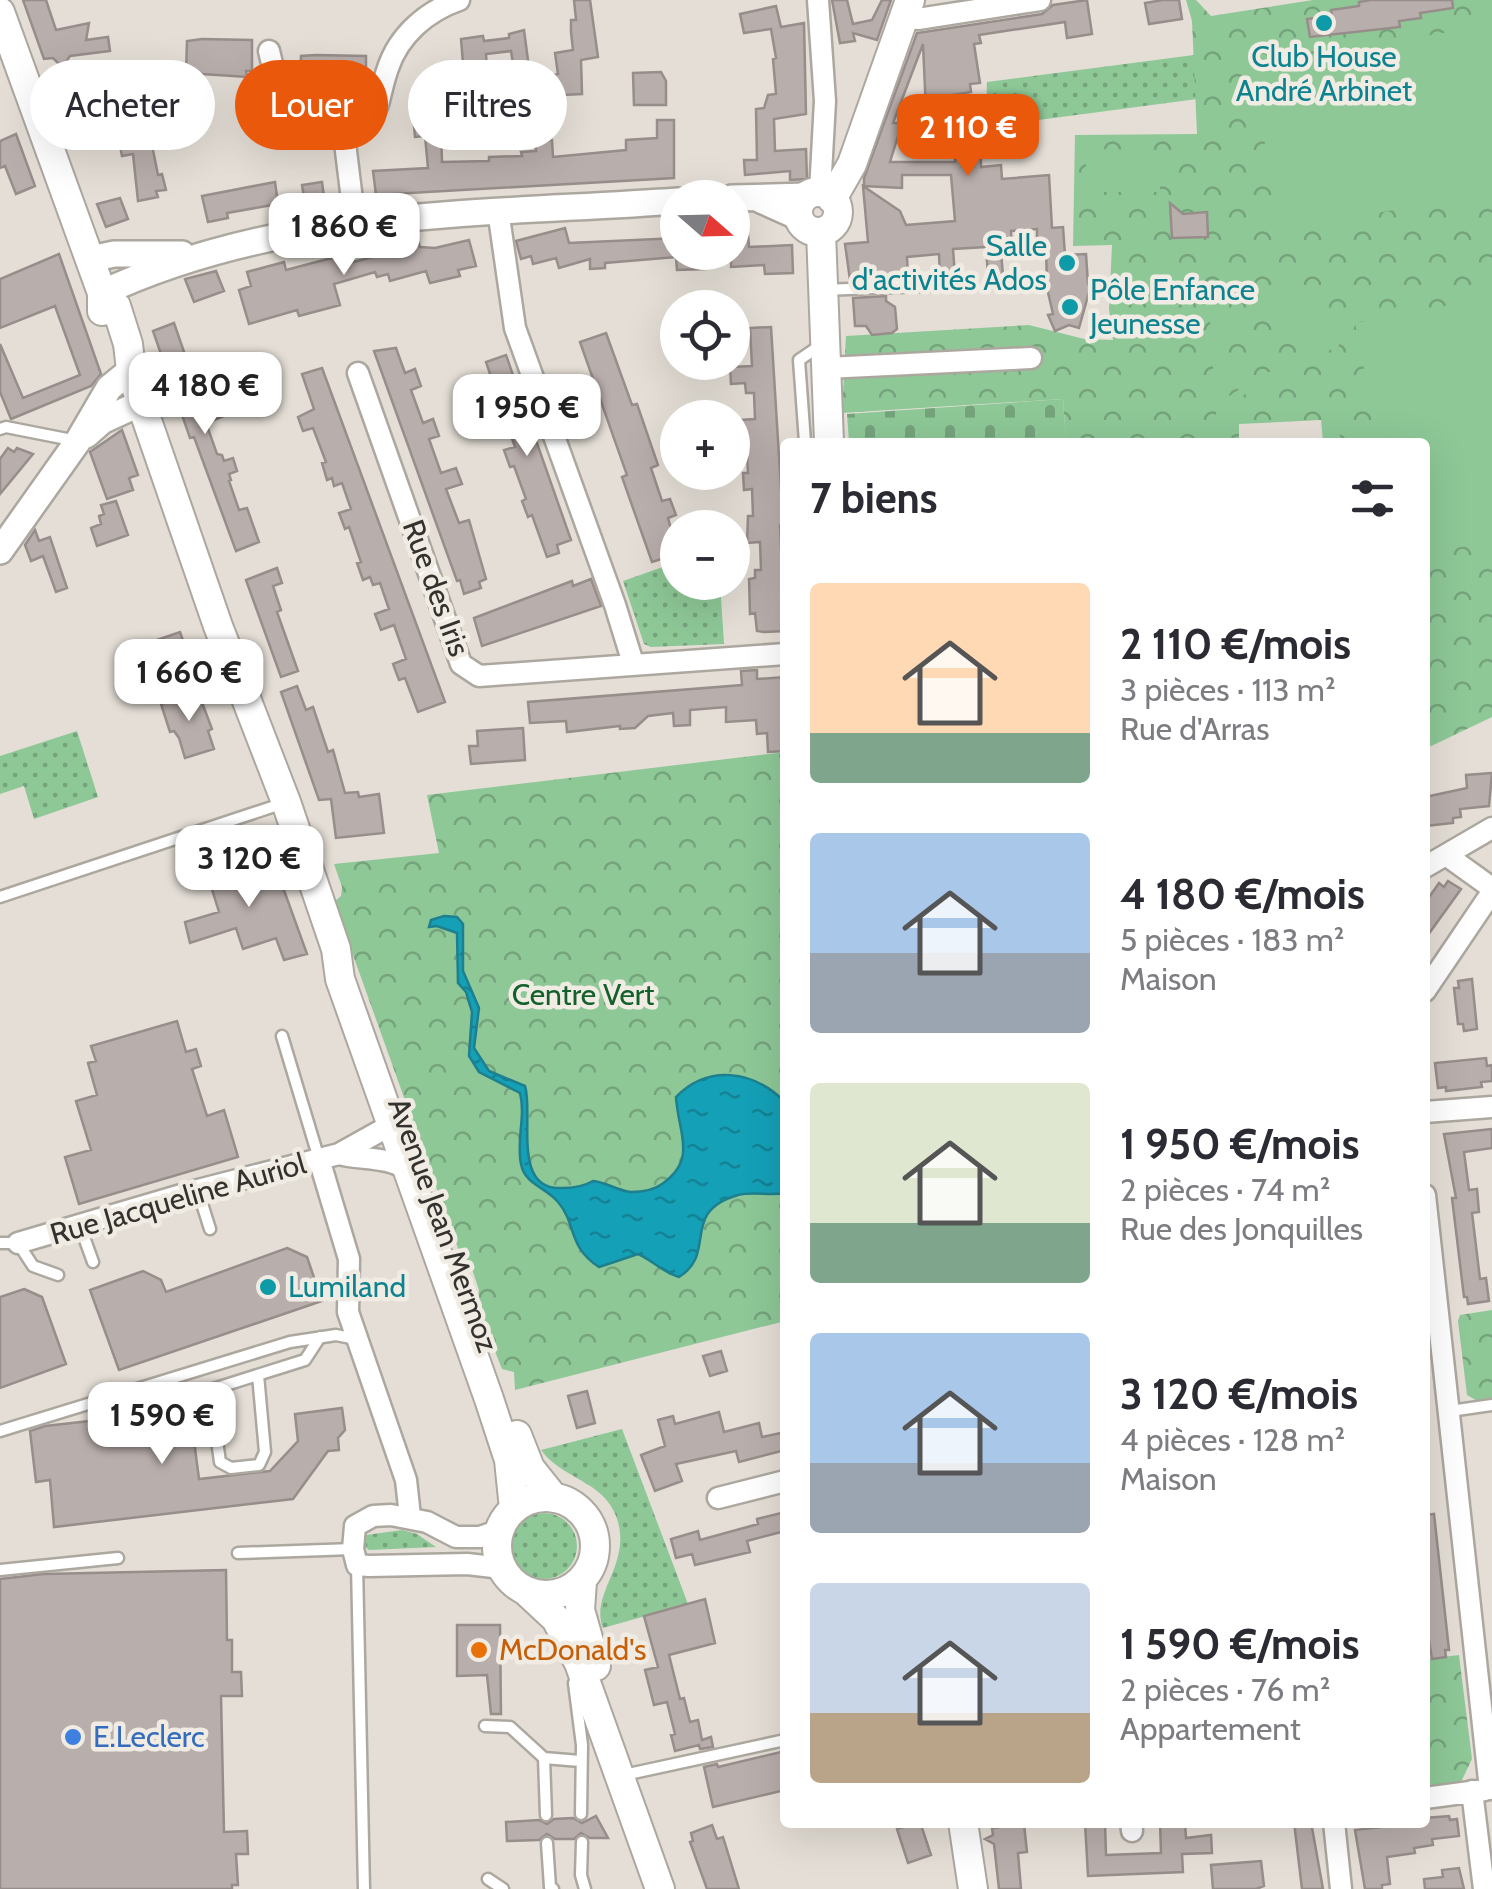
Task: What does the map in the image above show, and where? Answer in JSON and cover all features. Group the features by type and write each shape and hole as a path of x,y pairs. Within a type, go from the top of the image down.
{"main road":[{"path":"829,438 816,207 852,164 908,8"},
{"name":"Avenue Jean Mermoz","path":"0,12 91,260 102,293 102,318 115,349 130,370 218,626 286,802 336,950 340,979 390,1124 418,1178 530,1468 554,1498"},
{"name":"Avenue Jean Mermoz","path":"336,950 353,971 509,1460 507,1519"},
{"path":"660,1889 574,1652 556,1619 512,1582 502,1568 497,1542 507,1519 533,1499 554,1498 582,1512 593,1531 593,1562 582,1580 580,1610 676,1889"},
{"path":"527,1592 556,1595 582,1580"},
{"path":"964,1828 973,1889"}],"street":[{"path":"388,68 418,22 459,0"},
{"path":"750,199 816,207 825,101 818,0"},
{"path":"908,8 918,19 1040,0"},
{"path":"269,51 272,60"},
{"path":"346,150 355,224"},
{"path":"102,293 198,254 355,224 498,210 660,202"},
{"path":"498,210 515,328 633,663"},
{"path":"91,260 123,253 198,254"},
{"path":"826,355 1031,358"},
{"path":"0,551 78,441 108,388 130,370"},
{"name":"Rue des Iris","path":"358,373 466,670 478,676 780,654"},
{"path":"78,441 102,421 141,403"},
{"path":"1430,864 1492,828"},
{"path":"1430,983 1492,890 1446,855"},
{"path":"1430,1112 1492,1107"},
{"path":"329,1157 390,1124"},
{"path":"329,1157 398,1162 418,1178"},
{"path":"329,1157 350,1259 348,1312 406,1480 410,1516"},
{"name":"Rue Jacqueline Auriol","path":"9,1243 329,1157"},
{"path":"1430,1237 1485,1790 1484,1889"},
{"path":"718,1498 780,1482"},
{"path":"502,1568 355,1557 355,1526 372,1516 410,1516 456,1537 480,1537 507,1519"},
{"path":"1430,1797 1485,1790"},
{"path":"1335,1828 1341,1889"}],"lane":[{"path":"823,290 971,284"},
{"path":"805,438 799,360 826,355"},
{"path":"0,429 78,441"},
{"path":"0,897 286,802"},
{"path":"282,1036 329,1157"},
{"path":"198,1190 210,1228"},
{"path":"80,1226 93,1262"},
{"path":"9,1243 33,1266 58,1275"},
{"path":"0,1431 290,1342 336,1335 356,1340"},
{"path":"258,1375 266,1452 259,1465 231,1468 220,1462 210,1390 305,1360 320,1337"},
{"path":"1450,1411 1492,1405"},
{"path":"238,1553 355,1557 364,1889"},
{"path":"0,1570 118,1558"},
{"path":"574,1652 572,1670 582,1745 581,1814"},
{"path":"485,1726 510,1727 544,1758 580,1761"},
{"path":"634,1773 780,1741"},
{"path":"544,1758 546,1815"},
{"path":"582,1842 585,1889"},
{"path":"547,1843 553,1889"},
{"path":"488,1879 503,1889"}],"green space":[{"path":"1186,0 1196,0 1211,16 1313,0 1492,0 1492,717 1430,747 1430,438 1323,438 1321,420 1239,424 1239,438 1066,438 1063,399 842,413 846,336 1029,325 1084,339 1113,340 1109,309 1112,245 1073,246 1075,135 1197,134 1192,21"},
{"path":"1492,25 1492,194 1279,229 1252,64"},
{"path":"1194,55 1197,99 986,127 987,82"},
{"path":"1086,149 1160,150 1160,192 1086,192"},
{"path":"1281,288 1315,313 1349,325 1335,353 1262,303"},
{"path":"1492,297 1492,541 1430,553 1430,438 1377,438 1355,323"},
{"path":"1224,320 1228,397 1255,377 1271,372 1306,377 1332,400 1340,438 1330,438 1322,403 1309,389 1297,383 1272,381 1239,400 1233,411 1232,438 1218,438 1210,321"},
{"path":"1063,399 1066,438 849,438 847,414"},
{"path":"660,568 660,600 721,600 724,644 644,644 623,581"},
{"path":"77,731 98,797 34,819 24,786 0,794 0,756"},
{"name":"Centre Vert","path":"780,753 780,1322 515,1390 514,1372 502,1369 477,1306 479,1290 471,1266 464,1265 334,902 341,896 342,887 334,864 439,853 427,795"},
{"path":"1492,1310 1492,1400 1479,1402 1467,1395 1458,1321 1460,1315"},
{"path":"622,1429 688,1604 603,1628 602,1602 620,1548 616,1516 602,1495 541,1450"},
{"path":"544,1513 567,1523 577,1546 567,1569 544,1579 521,1569 511,1546 521,1523"},
{"path":"402,1530 417,1534 436,1547 365,1547 366,1535"},
{"path":"1459,1655 1472,1759 1461,1782 1430,1785 1430,1658"}],"water":[{"path":"457,917 463,924 463,971 479,1008 474,1048 489,1071 525,1086 530,1164 546,1186 574,1187 593,1181 631,1192 659,1186 673,1175 683,1155 676,1097 702,1079 730,1075 759,1083 780,1098 780,1193 744,1194 720,1202 704,1222 690,1267 679,1277 638,1254 599,1267 582,1251 558,1202 523,1171 520,1093 479,1072 469,1056 472,1012 466,992 458,983 457,933 429,927 431,920"}],"building":[{"path":"23,0 46,0 56,30 89,23 86,40 108,37 110,51 70,56 67,60 44,59"},
{"path":"574,0 590,0 598,57 581,60 582,94 567,95 567,60 556,60 555,53 573,50 571,20 576,20"},
{"path":"832,0 847,0 853,24 872,20 882,0 891,0 877,40 853,33 855,41 840,43"},
{"path":"1087,0 1092,34 1067,38 1065,22 979,35 981,43 974,44 980,83 970,84 971,92 940,97 942,132 927,133 923,44 893,123 902,123 890,162 955,162 956,131 980,128 981,167 1001,165 1002,179 1049,175 1052,228 1063,227 1065,255 1086,254 1091,285 1079,328 1069,325 1055,331 1048,315 1053,314 1047,288 1046,247 1037,248 1037,229 1011,231 1012,252 1001,252 1003,276 988,277 986,247 953,249 955,276 940,277 939,254 907,257 908,278 850,280 845,244 868,242 863,186 900,211 906,225 955,221 951,175 902,175 902,188 864,186 917,33 1042,14 1053,5"},
{"path":"1179,0 1182,19 1149,24 1145,3"},
{"path":"1371,0 1452,0 1453,8 1420,13 1421,18 1399,21 1400,27 1310,37 1307,19 1332,16 1331,10"},
{"path":"776,6 781,27 804,23 806,114 774,119 775,151 806,149 807,179 790,180 790,171 745,175 744,160 757,160 756,109 764,108 768,95 776,94 776,58 771,29 744,33 740,14"},
{"path":"524,30 528,60 512,60 511,51 486,54 486,60 463,60 461,39 483,36 484,41 509,38 509,34"},
{"path":"252,40 252,60 235,60 235,76 215,75 215,60 186,60 187,41"},
{"path":"301,56 366,56 366,60 301,60"},
{"path":"661,72 666,81 666,105 634,105 633,73"},
{"path":"657,120 674,120 674,178 376,195 373,171 428,168 426,150 442,150 442,162 489,161 489,157 522,156 521,152 536,150 553,150 553,157 626,150 626,140 657,138"},
{"path":"16,134 35,186 16,194 5,166 0,168 0,141"},
{"path":"121,150 153,150 166,190 156,191 158,197 138,201 133,154 122,156"},
{"path":"275,182 278,204 227,213 228,218 208,222 202,196"},
{"path":"322,182 324,197 305,203 302,185"},
{"path":"120,198 128,219 106,227 97,204"},
{"path":"1170,203 1183,214 1207,212 1208,237 1172,238"},
{"path":"565,228 569,243 660,239 660,258 605,263 605,268 590,269 590,259 559,268 556,258 533,264 531,256 521,259 516,241"},
{"path":"469,240 476,266 458,270 460,276 430,283 426,271 390,281 388,274 377,277 375,272 334,284 340,305 299,316 297,310 249,324 239,290 251,286 247,272 284,262 286,270 352,254 354,262 418,241 420,247 435,248"},
{"path":"792,245 793,273 765,274 764,265 750,266 750,247"},
{"path":"59,254 101,374 91,386 11,419 0,392 0,344 23,398 80,375 55,306 0,328 0,279"},
{"path":"216,271 224,291 194,302 185,279"},
{"path":"886,296 886,301 895,307 897,329 872,335 866,326 855,326 853,298"},
{"path":"174,323 199,410 219,402 224,416 206,423 217,454 224,461 233,458 237,471 229,474 229,481 239,510 247,508 259,542 236,551 194,437 190,438 153,331"},
{"path":"771,327 780,476 780,631 757,631 755,613 750,614 750,579 755,578 755,570 761,570 760,542 750,543 750,419 755,419 754,393 746,393 745,383 731,384 731,380 750,380 750,328"},
{"path":"606,333 632,405 637,404 658,465 651,468 662,501 670,499 674,510 660,510 660,560 652,562 622,477 627,475 580,342"},
{"path":"396,348 405,373 415,369 421,386 411,390 423,423 433,419 439,436 429,439 441,473 456,468 462,484 446,489 459,523 469,520 486,579 479,582 481,588 464,594 374,351"},
{"path":"506,355 571,540 557,545 559,553 547,557 532,515 528,517 522,501 526,499 514,466 510,467 504,450 515,447 503,413 492,417 487,401 498,397 486,362"},
{"path":"322,368 445,702 418,712 405,678 399,680 393,664 406,659 394,625 381,630 375,614 389,609 380,583 373,585 370,577 363,580 349,527 345,529 339,513 351,509 342,483 334,486 332,478 327,480 322,463 326,462 313,428 303,431 298,417 314,409 302,374"},
{"path":"122,430 138,475 129,478 133,490 107,499 90,452"},
{"path":"8,448 33,454 0,494 0,459"},
{"path":"116,501 128,535 97,546 91,528 101,524 101,505"},
{"path":"35,530 39,541 50,537 67,588 56,592 43,556 31,561 25,545"},
{"path":"277,568 282,583 273,586 281,610 277,612 298,671 281,677 246,580"},
{"path":"591,579 601,606 482,646 474,618 572,581 573,586"},
{"path":"180,632 191,663 169,671 152,666 145,644"},
{"path":"757,670 757,679 780,677 780,751 768,752 767,733 757,734 756,720 726,722 726,707 690,710 690,725 674,726 673,713 648,716 635,728 567,732 566,721 530,723 528,702 742,685 741,671"},
{"path":"297,686 306,710 313,707 328,752 333,750 345,793 358,792 359,797 379,794 384,833 336,838 331,799 319,800 281,692"},
{"path":"198,692 212,729 208,731 214,749 185,758 179,738 174,731 170,732 161,704"},
{"path":"523,728 525,760 471,764 469,746 478,746 477,731"},
{"path":"1492,773 1489,806 1460,809 1461,817 1453,818 1453,823 1430,825 1430,796 1467,788 1466,775"},
{"path":"249,854 257,876 264,874 267,886 281,882 307,954 284,960 276,938 243,949 236,928 190,943 185,922 219,912 207,873"},
{"path":"1448,881 1461,889 1430,932 1430,896 1439,883 1444,887"},
{"path":"1472,979 1477,1029 1464,1031 1463,1024 1458,1024 1454,988 1459,988 1458,981"},
{"path":"177,1021 186,1052 196,1049 201,1066 192,1069 207,1116 224,1110 238,1157 79,1204 65,1157 91,1150 76,1101 97,1095 88,1063 96,1061 91,1046"},
{"path":"1486,1058 1487,1066 1492,1065 1492,1081 1481,1082 1482,1087 1446,1091 1446,1087 1438,1088 1435,1063"},
{"path":"1492,1129 1492,1148 1464,1152 1469,1190 1477,1189 1479,1212 1472,1213 1480,1279 1486,1278 1489,1301 1468,1304 1444,1134"},
{"path":"287,1248 307,1257 322,1301 119,1370 90,1290 143,1271 161,1280 166,1292"},
{"path":"24,1289 42,1297 66,1364 0,1388 0,1297"},
{"path":"721,1351 727,1371 710,1376 703,1356"},
{"path":"587,1391 595,1423 577,1428 568,1396"},
{"path":"342,1408 345,1430 338,1438 339,1450 328,1451 293,1499 54,1527 50,1480 36,1482 30,1431 45,1426 190,1410 199,1479 270,1471 298,1441 295,1414"},
{"path":"719,1412 724,1432 759,1423 762,1437 780,1433 780,1451 739,1462 736,1451 676,1464 682,1481 655,1491 641,1455 665,1446 658,1420 673,1416 675,1424"},
{"path":"780,1513 780,1532 747,1541 750,1552 695,1565 692,1554 676,1558 671,1539 698,1531 700,1540 758,1524 757,1519"},
{"path":"1430,1514 1434,1514 1449,1650 1445,1650 1446,1657 1432,1659 1430,1647"},
{"path":"226,1570 227,1640 232,1640 232,1672 241,1672 242,1696 221,1696 224,1832 247,1831 248,1854 236,1854 238,1885 232,1885 232,1889 0,1889 0,1579 43,1574"},
{"path":"705,1599 715,1643 669,1655 690,1722 698,1720 702,1740 711,1737 713,1747 700,1749 699,1745 675,1751 667,1702 654,1705 645,1670 658,1667 644,1616"},
{"name":"McDonald's","path":"457,1625 500,1625 501,1714 491,1714 487,1675 457,1676"},
{"path":"780,1752 780,1791 713,1807 704,1767"},
{"path":"596,1816 608,1838 590,1838 581,1833 574,1839 555,1839 547,1834 539,1840 507,1841 506,1822 539,1820 547,1824 554,1819 573,1818 582,1823"},
{"path":"1430,1818 1457,1819 1459,1836 1432,1839 1433,1845 1414,1848 1415,1853 1387,1857 1390,1884 1382,1885 1382,1889 1365,1889 1355,1830 1430,1828"},
{"path":"712,1825 717,1839 723,1837 739,1889 707,1889 690,1842 691,1833"},
{"path":"922,1828 931,1855 908,1863 897,1829"},
{"path":"992,1828 1024,1828 1027,1852 1018,1853 1021,1889 999,1889 994,1844 985,1839 993,1835"},
{"path":"1085,1828 1105,1828 1106,1855 1161,1853 1160,1828 1185,1828 1186,1838 1211,1835 1212,1853 1182,1854 1183,1872 1088,1876"},
{"path":"1295,1828 1312,1828 1323,1889 1302,1889"},
{"path":"1261,1861 1264,1886 1213,1889 1211,1865"},
{"path":"1459,1868 1464,1889 1425,1889 1424,1879 1443,1877 1442,1870"}],"place":[{"name":"Club House André Arbinet","path":"1324,23"},
{"name":"Salle d'activités Ados","path":"1067,263"},
{"name":"Pôle Enfance Jeunesse","path":"1070,307"},
{"name":"Lumiland","path":"268,1287"},
{"name":"McDonald's","path":"479,1650"},
{"name":"E.Leclerc","path":"73,1737"}]}
